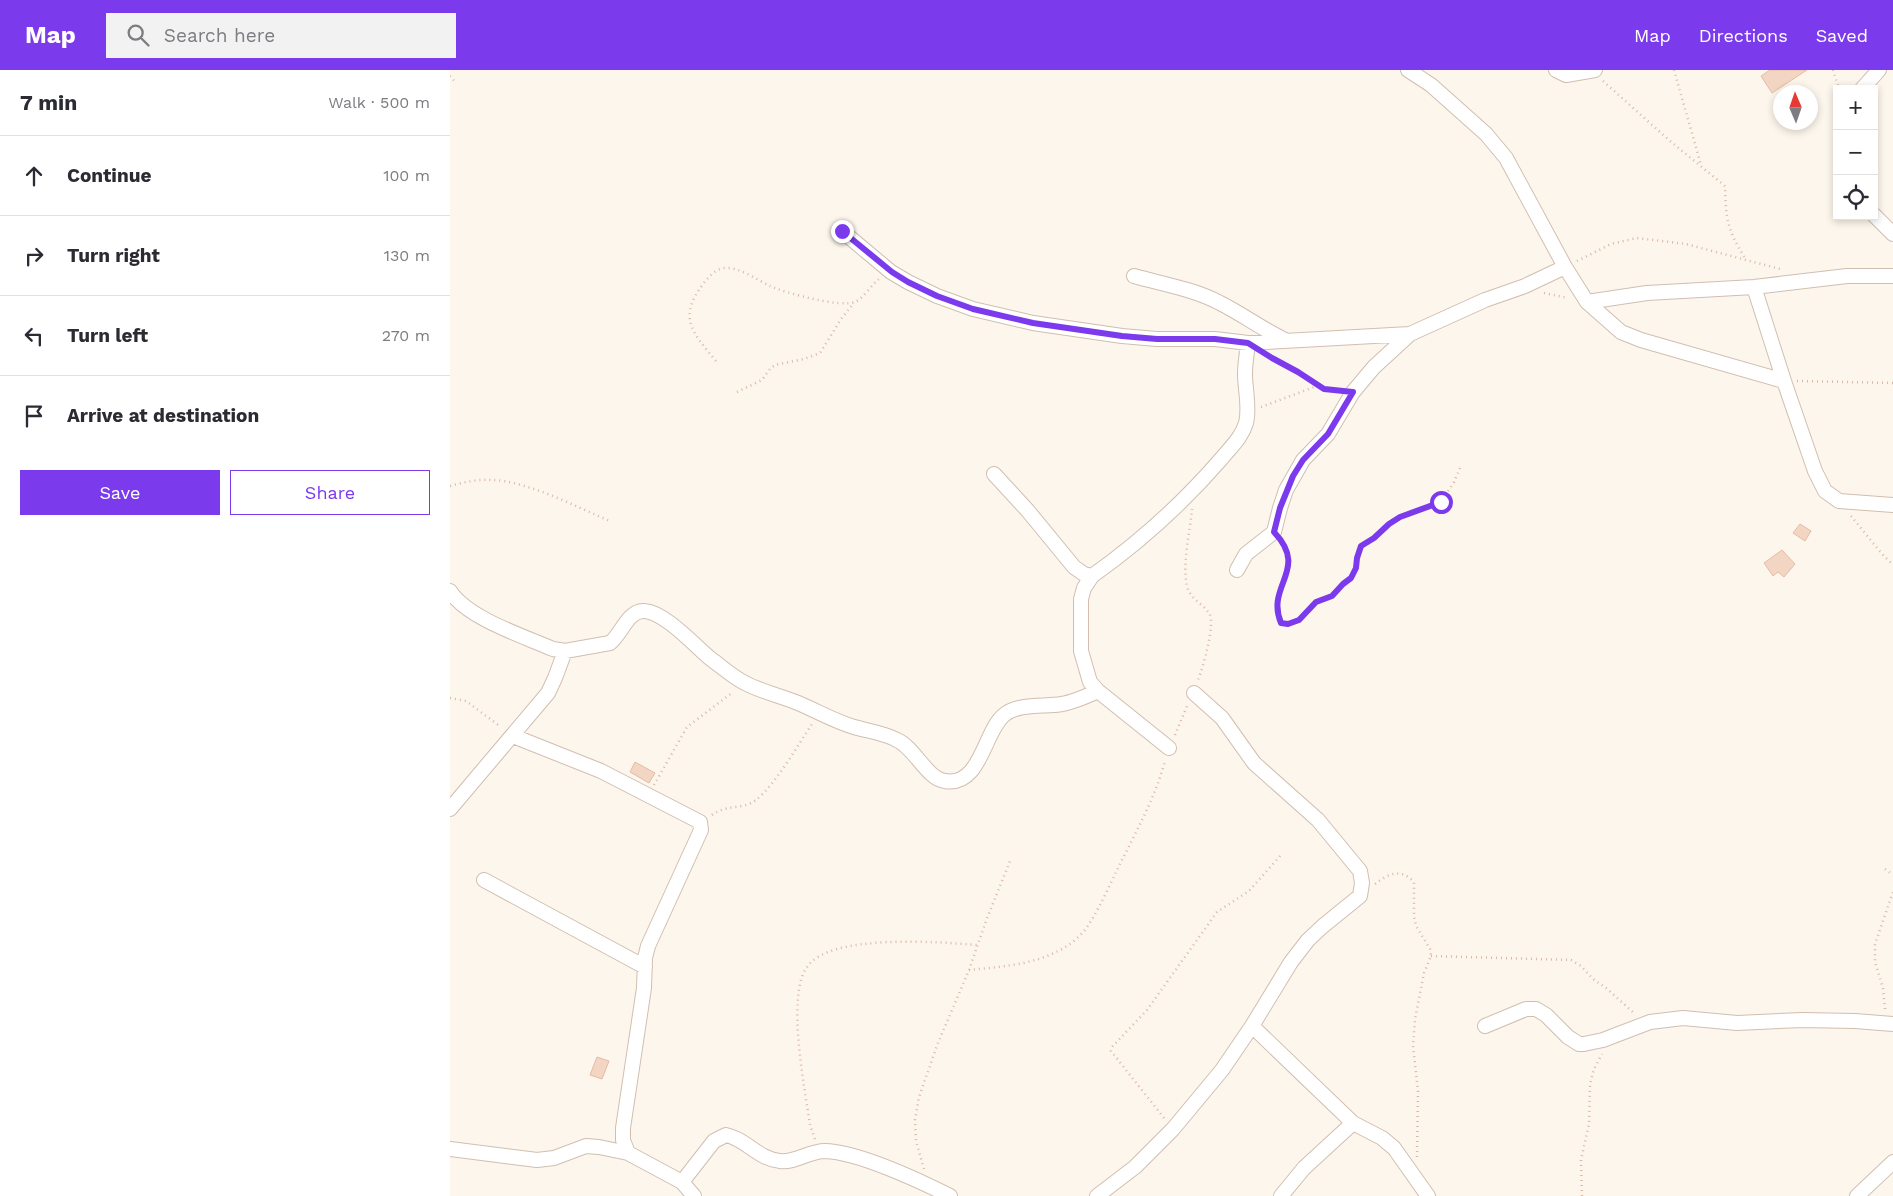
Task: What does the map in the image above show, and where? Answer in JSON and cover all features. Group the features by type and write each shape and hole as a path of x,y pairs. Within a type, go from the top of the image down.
{"street":[{"path":"1408,70 1432,85 1486,134 1506,158 1565,267 1587,302 1621,332 1641,340 1784,381"},
{"path":"1556,70 1566,75 1594,71"},
{"path":"1866,85 1880,70"},
{"path":"1878,219 1893,234"},
{"path":"842,231 892,272 937,296 973,309 1033,323 1122,336 1157,339 1215,339 1248,343 1410,334"},
{"path":"1237,570 1246,554 1274,532 1280,508 1293,476 1303,460 1328,434 1353,392 1374,367 1410,334 1485,300 1525,286 1565,267"},
{"path":"1134,276 1206,296 1221,303 1267,332 1288,341"},
{"path":"1587,302 1647,293 1754,287 1847,276 1893,276"},
{"path":"1754,287 1815,471 1825,491 1839,501 1893,505"},
{"path":"1169,748 1098,691 1090,682 1081,651 1081,598 1084,588 1092,576 1131,548 1158,524 1240,437 1246,424 1247,415 1245,372 1248,343"},
{"path":"994,474 1028,511 1074,567 1084,574 1092,576"},
{"path":"450,591 462,606 475,614 552,649 564,651 610,643 616,639 637,612 645,611 655,614 667,621 712,660 745,683 853,727 898,740 908,747 934,776 944,782 958,780 968,774 981,757 989,738 1003,715 1017,709 1065,704 1098,691"},
{"path":"450,809 548,693 564,651"},
{"path":"1097,1196 1135,1167 1173,1129 1222,1070 1252,1026 1291,962 1308,940 1360,896 1362,883 1360,870 1318,820 1254,763 1222,718 1194,693"},
{"path":"512,736 601,770 700,822 701,830 648,946 644,988 623,1128 628,1152"},
{"path":"484,880 645,967"},
{"path":"1486,1026 1529,1008 1536,1009 1546,1015 1568,1037 1579,1044 1588,1044 1646,1023 1683,1018 1737,1023 1802,1020 1890,1024"},
{"path":"1252,1026 1353,1123 1382,1138 1394,1148 1428,1196"},
{"path":"1281,1196 1304,1168 1353,1123"},
{"path":"682,1182 714,1141 726,1135 740,1140 753,1151 765,1157 781,1161 825,1151 861,1158 950,1196"},
{"path":"450,1148 538,1160 554,1158 586,1146 628,1152 682,1182 694,1196"},
{"path":"1857,1196 1893,1162"}],"path":[{"path":"1674,70 1702,166"},
{"path":"1833,70 1838,85"},
{"path":"1594,71 1670,142 1725,186 1726,217 1732,237 1746,259"},
{"path":"450,76 456,82"},
{"path":"1565,267 1611,244 1637,238 1686,244 1746,259 1780,270"},
{"path":"716,361 696,337 690,320 690,307 693,296 707,278 718,270 724,268 734,269 789,294 843,304 854,303"},
{"path":"737,392 762,380 775,365 804,359 820,352 841,319 854,303 878,279 892,272"},
{"path":"1525,286 1551,295 1587,302"},
{"path":"1248,343 1318,386 1332,391 1353,392"},
{"path":"1784,381 1868,381 1893,383"},
{"path":"1247,415 1277,399 1318,386"},
{"path":"1274,532 1284,545 1289,557 1289,568 1276,606 1281,623 1288,624 1299,620 1316,602 1332,596 1351,578 1356,568 1361,546 1400,517 1441,502 1454,482 1461,466"},
{"path":"450,486 472,480 494,480 528,487 610,521"},
{"path":"969,970 1038,959 1071,944 1086,928 1102,903 1159,785 1169,748 1194,693 1212,621 1207,610 1191,595 1187,586 1193,489"},
{"path":"1839,501 1882,554 1893,564"},
{"path":"648,794 687,727 745,683"},
{"path":"450,698 472,704 512,736"},
{"path":"700,822 723,808 745,805 755,801 781,770 819,714"},
{"path":"1173,1129 1111,1051 1112,1046 1147,1010 1217,912 1249,891 1281,855"},
{"path":"929,1186 916,1141 915,1120 919,1098 938,1043 969,970 1010,861"},
{"path":"1885,869 1893,875"},
{"path":"1360,896 1387,875 1399,873 1408,876 1414,882 1414,916 1416,926 1430,949 1432,956 1424,973 1415,1019 1414,1046 1418,1091 1416,1178"},
{"path":"1890,1024 1884,991 1875,962 1874,949 1876,938 1893,892"},
{"path":"825,1151 815,1141 810,1125 797,1011 800,985 807,967 819,955 835,949 866,944 908,942 977,945"},
{"path":"1432,956 1572,960 1646,1023"},
{"path":"1582,1196 1581,1160 1589,1124 1590,1084 1594,1069 1613,1036"}],"building":[{"path":"1770,70 1807,70 1784,85 1773,85 1772,93 1761,76"},
{"path":"1800,524 1811,531 1805,541 1793,533"},
{"path":"1782,550 1795,564 1784,577 1778,572 1773,576 1764,563"},
{"path":"635,762 655,773 649,783 630,772"},
{"path":"597,1057 609,1061 602,1079 590,1075"}],"route":[{"path":"842,231 892,272 908,282 937,296 973,309 1033,323 1122,336 1157,339 1215,339 1248,343 1324,389 1353,392 1328,434 1303,460 1286,490 1280,508 1274,532 1282,540 1289,557 1289,568 1276,606 1281,623 1288,624 1299,620 1316,602 1332,596 1354,574 1361,546 1374,538 1389,524 1400,517 1441,502"}]}
